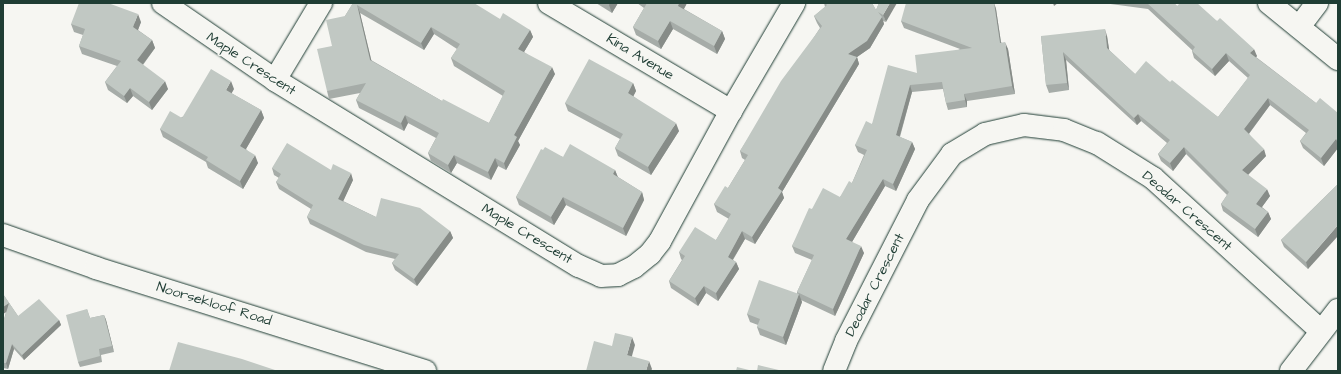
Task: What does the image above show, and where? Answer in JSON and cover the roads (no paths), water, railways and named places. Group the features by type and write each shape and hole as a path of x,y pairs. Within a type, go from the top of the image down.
{"street":[{"name":"Maple Crescent","path":"163,3 275,80 579,266 601,276 618,275 634,267 650,254 660,241 731,111 794,3"},
{"path":"275,80 321,3"},
{"name":"Kina Avenue","path":"549,3 731,111"},
{"path":"1269,3 1338,59"},
{"path":"1300,27 1317,3"},
{"name":"Deodar Crescent","path":"834,371 846,341 918,200 952,154 985,134 1024,125 1064,130 1097,143 1153,178 1321,331"},
{"name":"Noorsekloof Road","path":"3,235 96,268 425,371"},
{"path":"1291,371 1338,310"}]}
